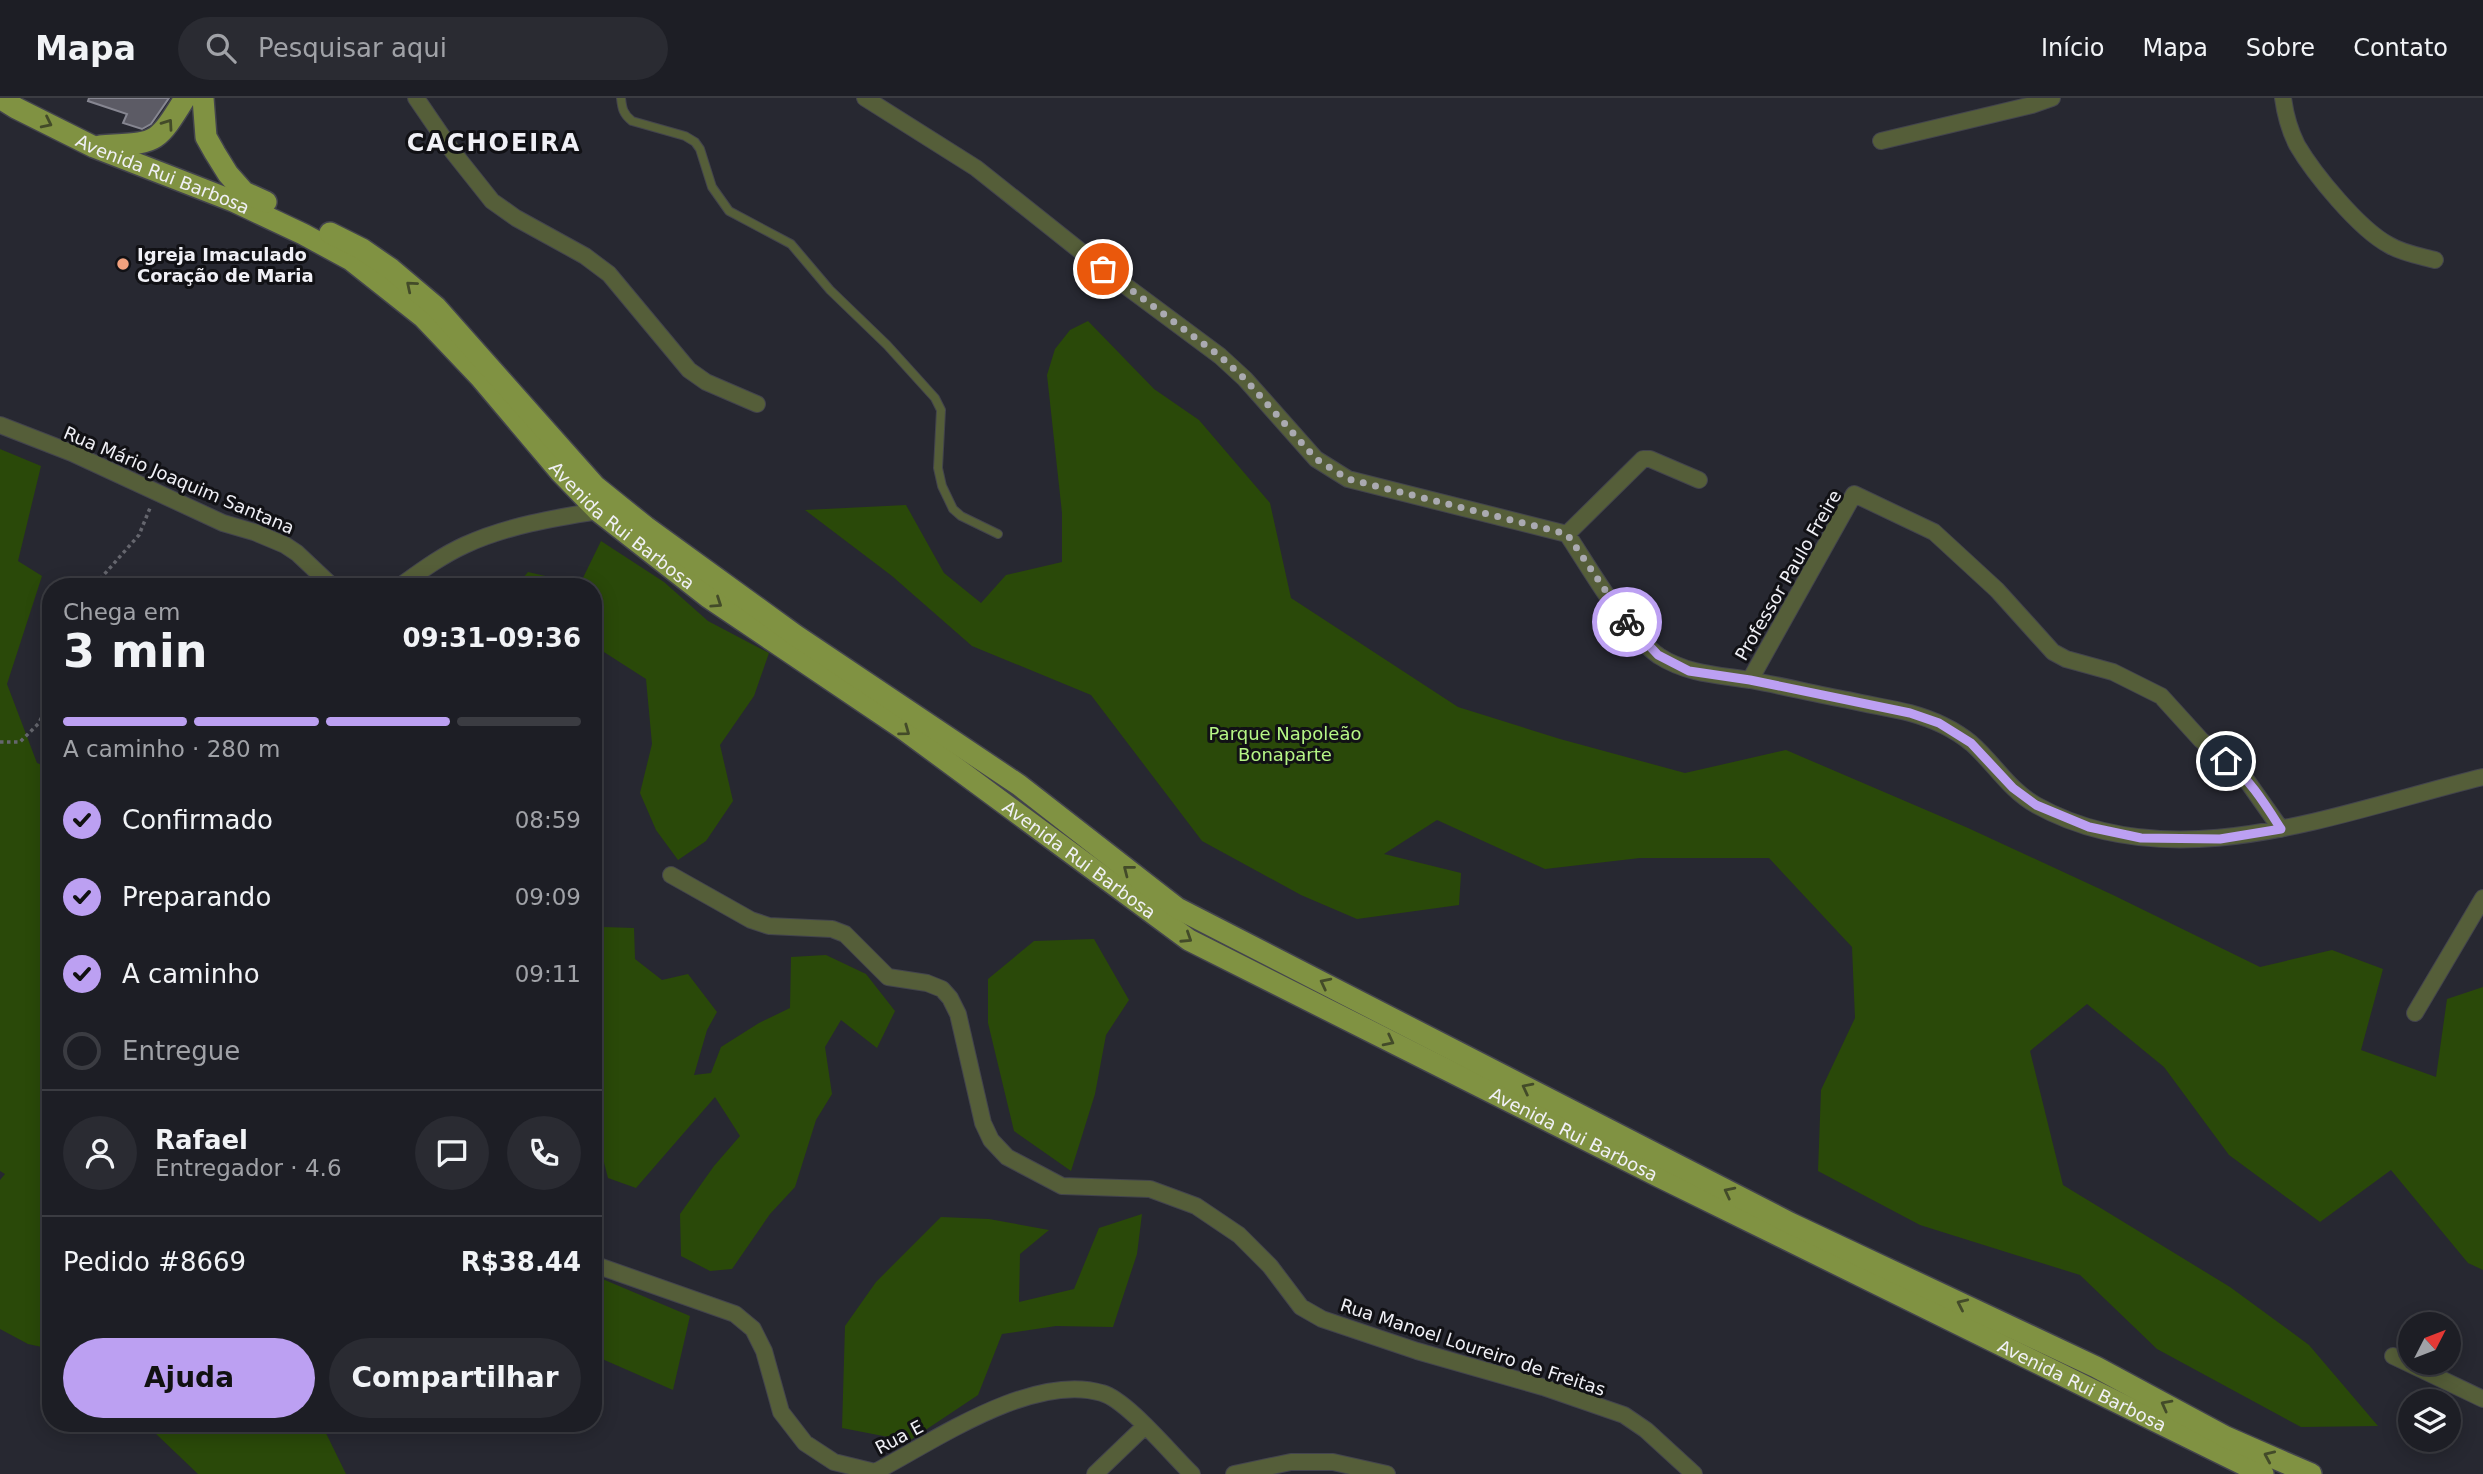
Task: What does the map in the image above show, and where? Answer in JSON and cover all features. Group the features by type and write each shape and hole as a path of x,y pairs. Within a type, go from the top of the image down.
{"main road":[{"name":"Avenida Rui Barbosa","path":"0,98 94,147 233,201 351,260 423,317 480,377 561,473 598,511 708,597 902,728 1189,940 1660,1177 2263,1474"},
{"path":"94,147 145,143 158,137 185,98"},
{"name":"Avenida Rui Barbosa","path":"203,98 206,136 228,174 244,192 362,249 391,269 436,307 595,486 646,527 795,635 1019,785 1177,908 1790,1223 2095,1367 2226,1437 2311,1474"}],"street":[{"path":"416,98 492,201 516,218 585,256 609,274 689,370 706,382 757,404"},
{"path":"865,98 976,168 1103,269 1220,356 1245,379 1316,459 1348,479 1567,534 1630,627 1658,655 1689,671 1750,680 1910,713 1939,723 1971,743 2013,788 2036,805 2089,827 2141,838 2220,839 2281,829 2483,777"},
{"path":"1881,141 2032,106 2052,98"},
{"path":"2283,98 2297,144 2319,176 2368,231 2390,246 2435,260"},
{"name":"Rua Mário Joaquim Santana","path":"0,425 72,453 223,523 285,545 297,552 324,578"},
{"path":"1567,534 1643,459 1650,459 1699,480"},
{"name":"Professor Paulo Freire","path":"1750,680 1854,494 1934,532 1997,590 2053,652 2066,659 2113,671 2161,696 2201,740 2240,771 2281,829"},
{"path":"411,578 439,558 467,544 550,519 598,511"},
{"name":"Rua Manoel Loureiro de Freitas","path":"671,875 751,920 769,926 832,929 845,934 888,977 927,983 942,989 958,1014 983,1123 991,1140 1007,1157 1062,1186 1150,1189 1196,1206 1239,1235 1270,1266 1301,1307 1322,1319 1417,1351 1543,1387 1624,1415 1646,1430 1694,1474"},
{"path":"2415,1013 2483,898"},
{"name":"Rua E","path":"602,1267 735,1314 753,1329 764,1351 781,1412 805,1443 834,1462 875,1472 993,1408 1036,1394 1070,1389 1103,1393 1131,1411 1192,1474"},
{"path":"2393,1356 2483,1399"},
{"path":"1095,1474 1144,1427"},
{"path":"1234,1474 1291,1462 1333,1462 1387,1474"}],"lane":[{"path":"621,98 625,116 632,121 685,136 695,142 700,149 712,187 729,211 791,244 830,290 887,345 935,398 942,410 937,468 942,486 953,509 961,516 998,534"}],"path":[{"path":"100,578 139,535 151,503"},
{"path":"0,743 20,742 39,723 42,716"}],"green space":[{"name":"Parque Napoleão Bonaparte","path":"1088,321 1154,389 1199,420 1270,503 1291,598 1458,707 1560,739 1685,773 1786,750 1968,828 2260,967 2332,950 2383,969 2361,1050 2436,1077 2447,999 2483,987 2483,1270 2468,1263 2391,1170 2320,1222 2229,1155 2164,1067 2087,1004 2030,1051 2063,1185 2230,1287 2309,1345 2378,1426 2301,1427 2157,1349 2080,1275 1920,1225 1818,1171 1821,1090 1855,1018 1852,947 1769,858 1640,858 1545,869 1437,820 1384,854 1461,873 1459,905 1357,919 1301,895 1202,841 1091,695 972,646 892,576 805,510 906,505 944,573 981,603 1006,575 1062,562 1062,513 1047,375 1055,349 1070,330"},
{"path":"0,449 41,466 18,561 42,576 7,684 37,763 42,765 42,1347 28,1344 0,1329 0,1180 5,1174 0,1171"},
{"path":"601,541 664,582 708,621 769,653 754,696 720,745 733,801 706,841 678,860 656,830 640,793 652,744 646,679 602,651 602,578 583,578"},
{"path":"528,572 554,578 523,578"},
{"path":"602,928 634,928 635,959 662,980 688,974 717,1012 707,1030 694,1075 711,1073 721,1047 759,1023 790,1008 791,957 826,955 866,974 895,1011 877,1048 841,1020 825,1047 832,1094 816,1120 795,1187 770,1214 732,1269 710,1271 681,1256 680,1214 714,1166 740,1136 715,1097 636,1188 608,1178 602,1155"},
{"path":"1094,939 1129,1000 1106,1035 1095,1094 1071,1171 1014,1131 988,1023 988,979 1034,941"},
{"path":"1142,1214 1137,1254 1113,1327 1056,1326 1002,1334 978,1395 909,1441 842,1428 845,1326 876,1282 941,1217 989,1219 1049,1230 1020,1254 1019,1302 1074,1289 1099,1228"},
{"path":"602,1279 690,1316 673,1390 602,1359"},
{"path":"154,1432 325,1432 346,1474 198,1474"}],"building":[{"path":"89,98 169,98 151,124 142,129 123,123 127,114 88,101"}],"way so far":[{"path":"1103,269 1220,356 1245,379 1316,459 1348,479 1567,534 1627,622"}],"place":[{"name":"Igreja Imaculado Coração de Maria","path":"123,264"}],"district":[{"name":"CACHOEIRA","path":"494,143"}],"route":[{"path":"1627,622 1658,655 1689,671 1750,680 1910,713 1939,723 1971,743 2013,788 2036,805 2089,827 2141,838 2220,839 2281,829 2252,785 2240,771 2226,761"}]}
